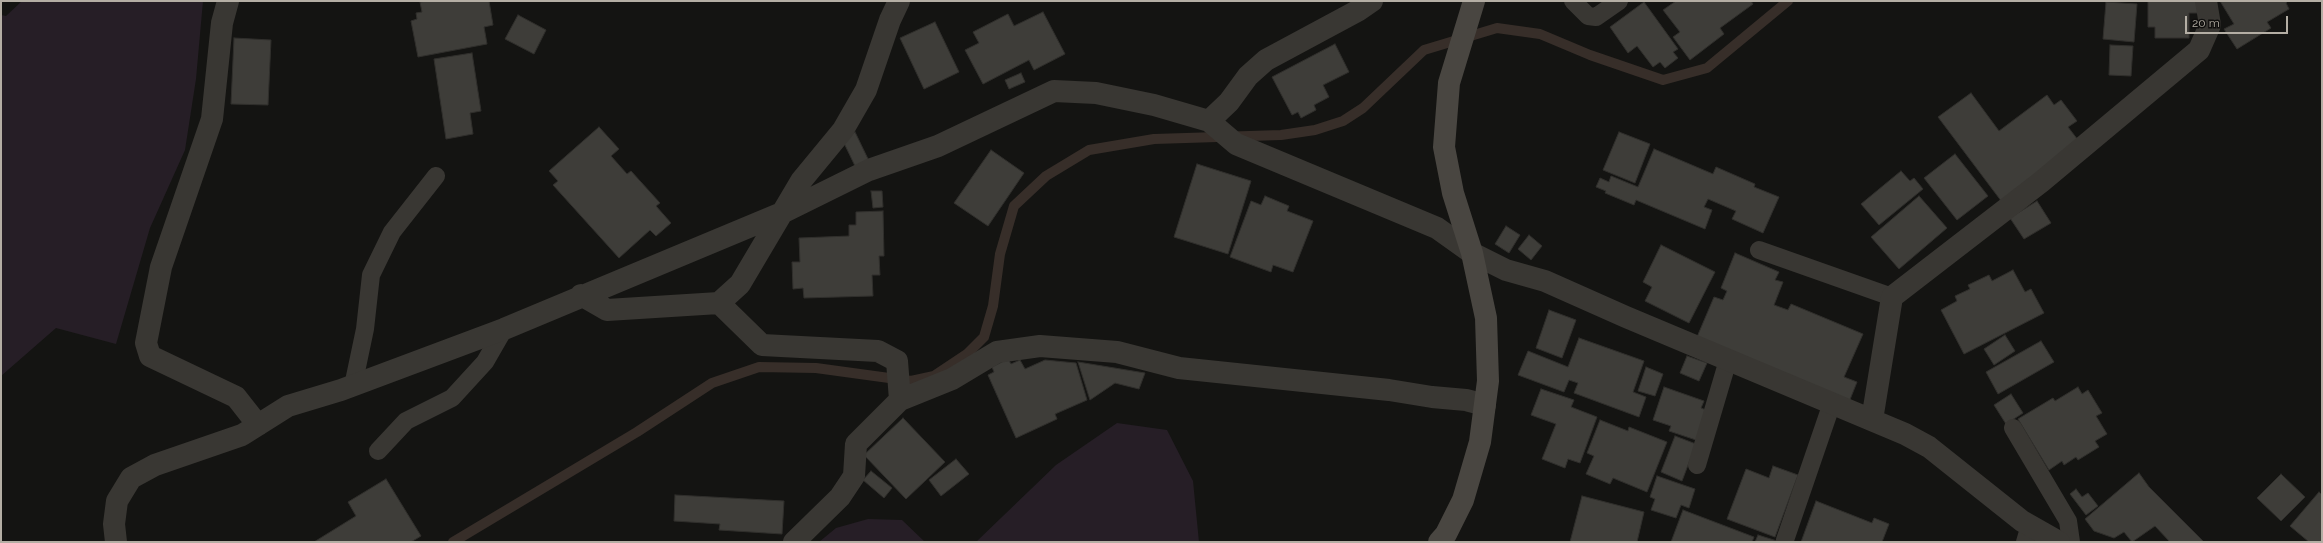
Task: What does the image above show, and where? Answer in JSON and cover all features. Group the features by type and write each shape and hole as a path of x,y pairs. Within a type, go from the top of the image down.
{"street":[{"path":"228,1 222,23 212,119 161,267 146,343 150,356 236,397 258,425"},
{"path":"581,295 607,310 719,302 740,284 801,181 843,130 866,90 890,20 899,1"},
{"path":"1209,121 1229,102 1248,76 1266,60 1359,10 1372,1"},
{"path":"1439,542 1446,534 1463,500 1480,442 1488,381 1486,318 1472,253 1452,193 1444,147 1449,83 1474,1"},
{"path":"1872,420 1892,297 2041,182 2199,50 2210,25 2206,1"},
{"path":"116,542 114,524 117,501 131,478 155,465 242,435 288,406 353,386 504,329 581,295 782,213 869,170 938,146 1054,91 1096,93 1154,105 1209,121 1236,144 1437,228 1472,253 1506,270 1545,281 1872,420 1929,447 2027,533 2059,542"},
{"path":"719,302 762,345 878,351 897,362 900,400"},
{"path":"794,542 840,497 854,476 856,444 900,400 952,379 996,352 1040,346 1117,352 1179,368 1389,390 1466,400 1484,405"}],"lane":[{"path":"1573,1 1588,16 1596,17 1620,1"},
{"path":"353,386 365,329 370,275 392,232 436,176"},
{"path":"1759,250 1892,297"},
{"path":"378,451 406,421 452,398 485,362 504,329"},
{"path":"1697,465 1728,360"},
{"path":"1785,540 1832,403"},
{"path":"2013,428 2068,521 2071,542"}],"shaded area":[{"path":"22,1 203,1 196,79 185,150 150,228 116,344 56,328 1,376 1,15 6,16"},
{"path":"1117,423 1167,430 1193,481 1199,542 976,542 1056,465"},
{"path":"868,519 902,520 925,542 819,542 836,528"}],"building":[{"path":"489,1 493,25 484,27 487,44 418,57 411,21 417,19 416,13 422,12 420,2"},
{"path":"1676,1 1751,1 1753,4 1720,28 1724,34 1690,60 1673,37 1680,32 1663,10"},
{"path":"2148,1 2199,1 2199,13 2189,13 2189,38 2155,38 2155,27 2148,27"},
{"path":"2220,1 2288,1 2286,3 2289,9 2267,22 2271,28 2237,49 2224,29 2234,24"},
{"path":"1644,2 1678,49 1673,52 1678,58 1665,68 1660,62 1653,67 1637,46 1628,53 1610,27"},
{"path":"2106,2 2137,4 2134,42 2103,39"},
{"path":"1043,12 1065,54 1034,70 1029,60 983,84 965,50 979,43 973,32 1008,14 1014,26"},
{"path":"518,15 546,30 534,54 505,39"},
{"path":"935,22 959,72 924,89 900,38"},
{"path":"234,38 271,40 268,105 231,104"},
{"path":"1335,44 1349,72 1323,85 1329,97 1314,105 1316,110 1301,118 1298,112 1292,115 1272,77"},
{"path":"2110,45 2133,46 2131,76 2109,75"},
{"path":"472,53 481,111 470,113 473,134 446,139 434,59"},
{"path":"1021,73 1025,82 1009,89 1005,80"},
{"path":"1971,93 1999,131 2047,95 2054,105 2061,100 2077,121 2068,127 2078,140 2002,202 1938,117"},
{"path":"599,127 619,149 611,156 627,174 631,171 660,203 656,206 671,223 656,236 650,230 619,258 553,185 558,181 549,171"},
{"path":"855,132 869,161 856,168 842,139"},
{"path":"1619,132 1650,144 1635,183 1603,170"},
{"path":"1654,149 1713,174 1716,167 1755,184 1754,187 1779,197 1763,233 1732,219 1736,211 1708,199 1704,207 1712,210 1705,229 1636,200 1634,205 1605,193 1606,191 1596,187 1600,178 1609,182 1611,176 1638,187"},
{"path":"991,150 1024,173 988,226 954,203"},
{"path":"1955,154 1988,196 1957,220 1924,178"},
{"path":"1197,164 1251,181 1228,254 1174,237"},
{"path":"1901,171 1910,181 1914,178 1923,189 1879,225 1861,204"},
{"path":"871,191 882,191 883,207 873,208"},
{"path":"1265,196 1289,206 1287,211 1313,221 1293,272 1273,265 1271,272 1230,257 1251,201 1261,205"},
{"path":"1919,196 1947,228 1899,269 1871,237"},
{"path":"2037,201 2051,223 2024,239 2010,218"},
{"path":"883,211 884,256 879,256 880,275 872,275 873,296 804,298 803,288 793,289 792,262 800,262 799,238 849,236 849,225 856,225 856,212"},
{"path":"1506,226 1520,235 1509,253 1495,244"},
{"path":"1529,235 1542,246 1531,260 1518,249"},
{"path":"1661,245 1715,272 1689,323 1645,301 1652,287 1643,282"},
{"path":"1735,253 1779,272 1775,280 1783,282 1774,305 1788,310 1791,304 1863,334 1844,377 1857,382 1849,402 1697,337 1714,297 1723,300 1727,291 1721,288"},
{"path":"2013,270 2025,292 2031,289 2044,313 1964,354 1941,310 1957,301 1955,296 1970,289 1968,285 1989,275 1992,281"},
{"path":"1549,310 1576,320 1562,358 1536,348"},
{"path":"2005,335 2015,351 1994,365 1984,349"},
{"path":"1579,338 1644,361 1633,392 1646,397 1639,417 1574,393 1578,383 1569,380 1564,392 1518,375 1528,351 1568,367"},
{"path":"2041,341 2054,362 1998,394 1986,372"},
{"path":"1687,356 1707,363 1699,381 1680,373"},
{"path":"1008,359 1011,364 1020,360 1025,369 1045,360 1076,363 1087,400 1055,414 1057,419 1016,438 988,375 994,372 992,367"},
{"path":"1078,362 1145,373 1139,389 1115,383 1090,400"},
{"path":"1646,367 1663,374 1655,396 1638,391"},
{"path":"1664,387 1704,401 1701,408 1706,410 1696,440 1669,431 1671,426 1653,420"},
{"path":"2078,387 2082,394 2088,390 2102,413 2096,416 2107,434 2095,441 2099,447 2078,460 2076,457 2064,465 2062,461 2049,470 2018,419 2053,398 2055,401"},
{"path":"1541,389 1574,400 1571,407 1597,417 1580,463 1568,459 1565,468 1542,459 1556,424 1531,415"},
{"path":"2011,394 2023,413 2006,424 1994,405"},
{"path":"903,418 945,462 906,499 864,455"},
{"path":"1600,420 1628,431 1629,427 1667,442 1647,492 1613,478 1610,484 1586,474 1594,456 1587,453"},
{"path":"1675,436 1696,444 1682,481 1661,472"},
{"path":"956,459 969,474 941,496 929,480"},
{"path":"1773,466 1798,475 1775,537 1727,519 1746,469 1769,478"},
{"path":"871,471 892,488 884,498 863,480"},
{"path":"2139,473 2149,487 2204,542 2170,542 2155,526 2132,542 2124,532 2114,538 2094,531 2085,519"},
{"path":"2281,474 2305,497 2281,521 2257,498"},
{"path":"1657,476 1695,489 1689,508 1681,505 1676,518 1651,510 1655,499 1650,497"},
{"path":"386,479 421,536 411,542 314,542 356,516 348,502"},
{"path":"2076,489 2082,497 2088,493 2098,506 2086,515 2070,494"},
{"path":"2319,492 2322,495 2322,542 2309,542 2290,526"},
{"path":"675,495 784,501 782,534 719,530 720,524 674,521"},
{"path":"1582,496 1644,512 1637,542 1570,542"},
{"path":"1816,501 1872,523 1874,518 1889,524 1882,542 1801,542"},
{"path":"1683,510 1754,537 1752,542 1671,542"},
{"path":"1758,535 1777,541 1777,542 1755,542"}],"waterway":[{"path":"453,542 637,432 712,383 759,367 816,368 911,381 934,376 967,354 984,337 993,306 1000,254 1014,206 1046,176 1089,150 1154,139 1281,135 1315,130 1343,121 1363,108 1424,50 1497,28 1540,34 1590,55 1663,80 1707,68 1788,1"}]}
